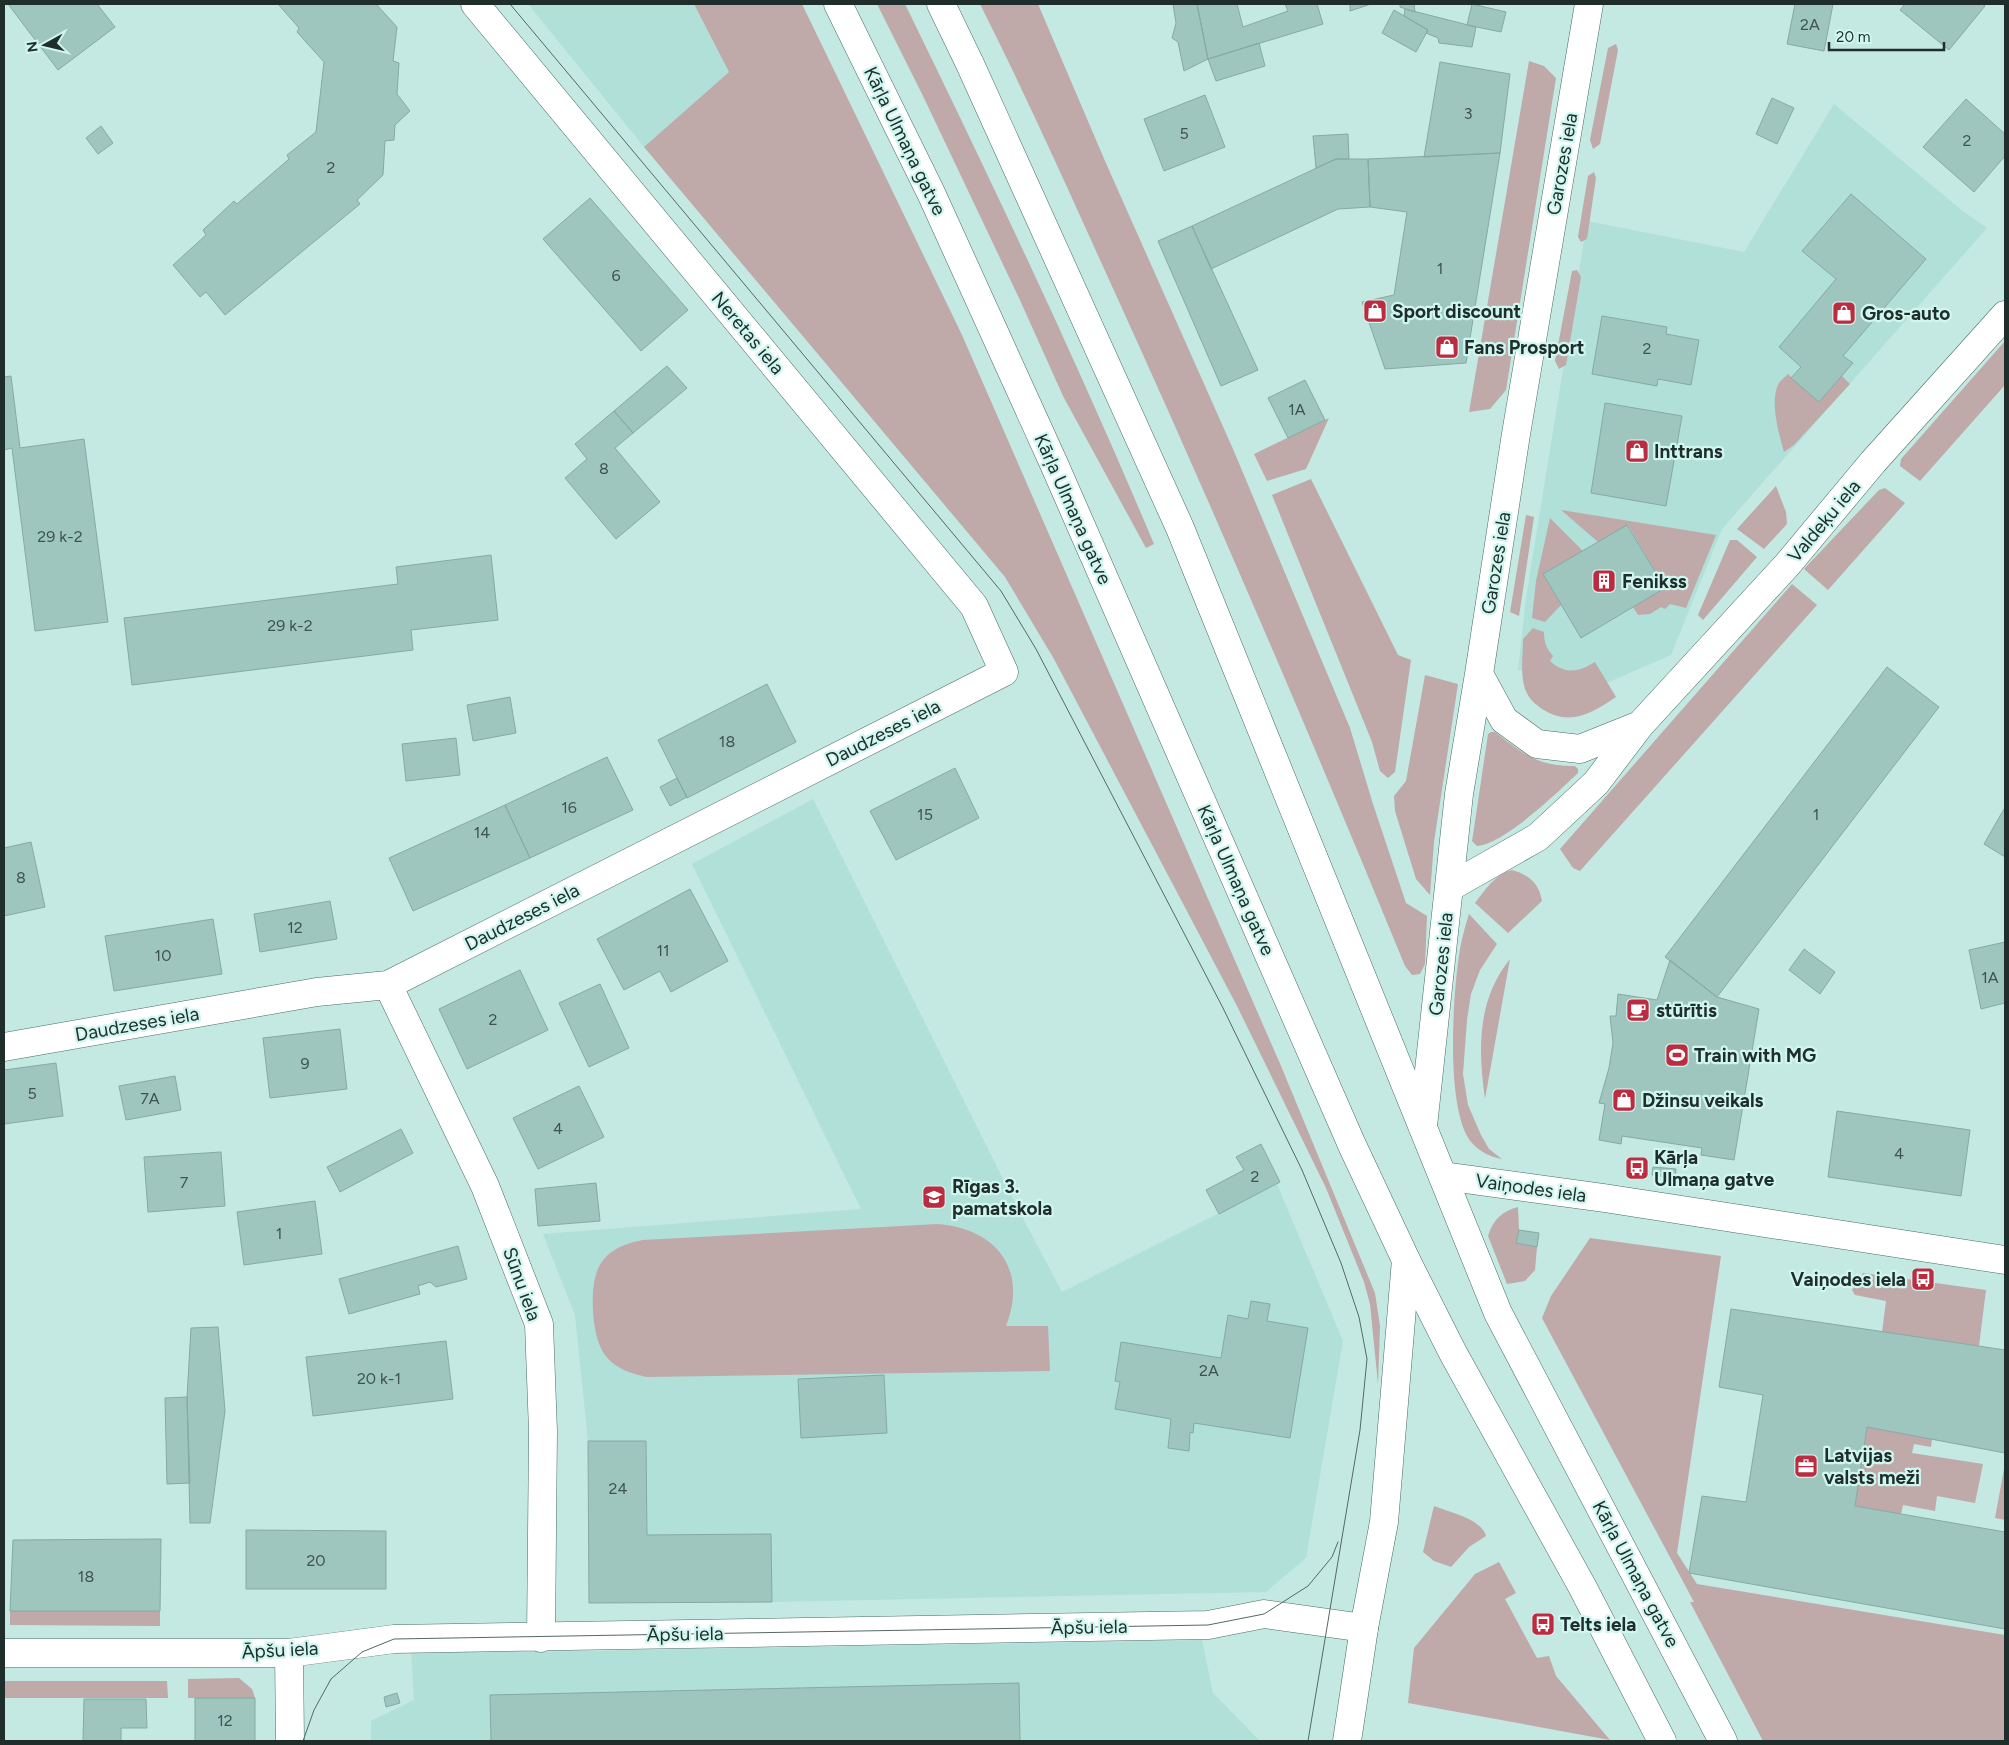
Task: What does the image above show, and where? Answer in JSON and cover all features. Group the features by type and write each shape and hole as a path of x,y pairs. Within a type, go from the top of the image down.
{"main road":[{"name":"Neretas iela","path":"475,4 974,606 1004,672"},
{"name":"Kārļa Ulmaņa gatve","path":"838,4 931,193 1054,464 1352,1145 1406,1260 1453,1353 1583,1588 1662,1741"},
{"name":"Kārļa Ulmaņa gatve","path":"941,4 1180,528 1498,1313 1723,1741"},
{"name":"Garozes iela","path":"1423,1126 1459,794 1480,674 1516,434 1589,4"},
{"name":"Valdeķu iela","path":"1450,888 1538,837 1596,783 1640,725 1787,565 1873,462 2005,315"},
{"name":"Daudzeses iela","path":"4,1047 317,992 388,985 1004,672"},
{"name":"Valdeķu iela","path":"1480,674 1504,720 1536,744 1580,749 1640,725"},
{"name":"Sūnu iela","path":"388,985 485,1186 538,1324 543,1431 540,1638"},
{"name":"Vaiņodes iela","path":"1442,1176 2005,1260"},
{"path":"1347,1741 1364,1628 1384,1522 1406,1260"},
{"name":"Āpšu iela","path":"4,1653 289,1653 394,1639 540,1638 846,1630 1208,1625 1264,1614 1364,1628"},
{"path":"289,1653 290,1741"}],"shaded area":[{"path":"528,4 694,4 729,72 644,147"},
{"path":"694,4 802,4 962,335 1281,1066 1375,1293 1380,1326 1378,1384 1370,1304 1364,1282 1326,1188 1237,1006 1054,659 1005,577 644,147 729,72"},
{"path":"877,4 905,4 1033,272 1095,407 1154,544 1146,548 1063,396 1019,298"},
{"path":"980,4 1038,4 1105,161 1233,449 1350,728 1406,903 1427,916 1425,964 1420,974 1412,975 1405,966 1301,717 1194,470 1052,154"},
{"path":"1616,44 1618,50 1600,144 1593,149 1590,140 1608,48"},
{"path":"1529,61 1544,66 1556,78 1506,390 1490,409 1469,412"},
{"path":"1834,104 1964,212 1987,228 1722,529 1671,655 1602,685 1518,670 1526,598 1587,221 1744,252"},
{"path":"1594,172 1596,178 1587,239 1581,242 1578,237 1588,176"},
{"path":"1577,270 1581,277 1566,365 1559,369 1555,361 1572,271"},
{"path":"2005,341 2005,385 1920,481 1900,466 1901,459"},
{"path":"1788,374 1819,402 1842,376 1850,384 1794,445 1784,452 1776,417 1775,398 1779,383"},
{"path":"1329,418 1306,469 1267,481 1254,454"},
{"path":"1311,479 1398,655 1411,660 1395,772 1388,778 1380,771 1372,742 1272,495"},
{"path":"1776,486 1786,512 1787,524 1764,549 1737,529"},
{"path":"1885,488 1905,503 1828,590 1804,569 1879,490"},
{"path":"1561,510 1716,535 1686,608 1670,604 1665,609 1661,607 1650,614 1638,615 1633,607 1665,588 1628,525 1598,542"},
{"path":"1526,515 1534,517 1519,616 1510,612"},
{"path":"1550,518 1583,551 1543,574 1561,605 1545,622 1532,618 1536,581"},
{"path":"1730,540 1737,540 1757,557 1703,620 1698,615"},
{"path":"1792,584 1817,605 1580,871 1573,868 1560,849"},
{"path":"1533,628 1544,632 1546,645 1553,656 1550,661 1561,668 1572,671 1595,662 1616,697 1589,713 1571,717 1552,714 1537,705 1525,689 1522,671 1523,639"},
{"path":"1425,675 1458,684 1434,842 1430,895 1416,879 1395,811 1394,796 1406,781"},
{"path":"1495,732 1531,757 1550,764 1575,766 1578,769 1578,773 1516,827 1488,843 1477,846 1472,841 1488,734"},
{"name":"Rīgas 3. pamatskola","path":"813,799 1019,1211 1062,1292 1277,1184 1343,1341 1306,1558 1266,1592 772,1602 589,1603 588,1441 575,1315 543,1234 861,1209 692,864"},
{"path":"1512,870 1528,877 1536,885 1542,901 1508,933 1475,903 1495,879"},
{"path":"1469,914 1497,944 1480,970 1471,994 1463,1074 1468,1105 1481,1135 1489,1149 1502,1159 1486,1154 1472,1143 1463,1127 1457,1105 1453,1047 1455,988 1462,940"},
{"path":"1510,959 1485,1099 1481,1062 1482,1026 1491,991"},
{"path":"1518,1207 1519,1230 1516,1243 1537,1247 1535,1270 1525,1281 1507,1284 1488,1236 1499,1217 1507,1211"},
{"path":"938,1224 977,1234 991,1244 1002,1256 1010,1270 1013,1287 1012,1306 1006,1326 1048,1326 1050,1371 648,1377 629,1372 617,1366 607,1358 599,1342 593,1311 594,1284 597,1273 601,1263 608,1255 628,1244 643,1240"},
{"path":"1590,1238 1721,1256 1677,1553 1697,1584 2005,1635 2005,1741 1763,1741 1690,1602 1694,1602 1542,1318 1551,1296"},
{"path":"1863,1273 1986,1290 1979,1346 1882,1332 1886,1301 1855,1295 1852,1290"},
{"path":"1867,1427 1932,1439 1931,1447 1914,1444 1912,1453 1983,1464 1975,1503 1937,1496 1935,1511 1903,1505 1901,1514 1855,1506"},
{"path":"2005,1469 2005,1520 1995,1518"},
{"path":"1434,1506 1472,1521 1483,1530 1486,1536 1469,1547 1451,1567 1434,1561 1423,1552"},
{"path":"1499,1562 1516,1593 1505,1599 1537,1658 1549,1656 1556,1676 1610,1740 1408,1703 1414,1648 1475,1574"},
{"path":"10,1611 160,1611 160,1626 10,1625"},
{"path":"1202,1640 1213,1693 1260,1741 371,1741 371,1721 414,1700 411,1650 525,1652"},
{"path":"239,1678 252,1689 255,1698 188,1698 188,1679"},
{"path":"4,1681 167,1681 168,1698 4,1698"}],"building":[{"path":"8,4 97,4 115,27 58,70"},
{"path":"278,4 376,4 397,27 393,61 399,63 397,94 410,111 395,125 394,140 385,141 383,175 357,200 360,204 225,315 206,292 200,297 173,265 206,235 203,230 234,201 237,204 289,159 287,155 316,132 324,62 297,32 299,28"},
{"path":"1173,4 1197,4 1208,59 1184,71 1178,42 1172,38 1176,23"},
{"path":"1197,4 1237,4 1243,27 1288,11 1285,4 1317,4 1323,24 1208,59"},
{"path":"1350,4 1371,4 1350,11"},
{"path":"1400,4 1414,4 1415,12 1400,7"},
{"path":"1472,4 1506,12 1501,32 1467,25"},
{"path":"1795,4 1833,4 1824,51 1787,44"},
{"path":"1905,4 1982,4 1985,6 1949,50 1900,10"},
{"path":"1405,9 1476,27 1472,47 1439,43 1438,38 1426,33 1428,30 1404,16"},
{"path":"1394,10 1428,30 1416,52 1382,33"},
{"path":"1259,43 1265,66 1216,81 1208,59"},
{"path":"1440,62 1510,74 1500,153 1424,157"},
{"path":"1205,95 1225,147 1164,171 1144,119"},
{"path":"1772,98 1794,108 1777,144 1756,134"},
{"path":"1966,99 2005,134 2005,156 1974,192 1923,147"},
{"path":"101,126 113,143 98,154 86,138"},
{"path":"1348,134 1349,159 1336,159 1316,168 1313,136"},
{"path":"1500,153 1466,363 1385,369 1362,302 1394,295 1407,212 1370,207 1368,159"},
{"path":"1336,159 1368,159 1370,207 1338,209 1211,269 1192,226"},
{"name":"Gros-auto","path":"1851,194 1926,259 1843,356 1853,363 1819,402 1791,378 1801,367 1779,347 1836,279 1802,251"},
{"path":"590,198 688,310 641,351 543,239"},
{"path":"1192,226 1258,370 1221,386 1158,241"},
{"path":"1602,316 1667,327 1666,334 1699,340 1691,385 1658,379 1657,386 1592,374"},
{"path":"667,366 687,388 633,433 614,411"},
{"path":"11,376 20,448 84,439 108,622 35,631 12,448 4,450 4,377"},
{"path":"1305,380 1325,420 1288,438 1268,398"},
{"path":"1605,403 1682,416 1666,506 1591,493"},
{"path":"614,411 633,433 615,448 660,502 616,539 565,478 587,459 575,444"},
{"name":"Fenikss","path":"1627,525 1665,588 1581,638 1543,574"},
{"path":"491,555 498,620 411,630 413,650 132,685 124,618 398,584 396,567"},
{"path":"1887,667 1939,707 1717,997 1665,957"},
{"path":"767,684 796,742 687,798 658,740"},
{"path":"510,697 516,733 473,741 467,705"},
{"path":"456,738 460,775 406,781 402,744"},
{"path":"607,757 633,810 530,858 505,805"},
{"path":"955,768 979,818 896,860 870,811"},
{"path":"677,778 687,797 670,806 660,787"},
{"path":"505,805 530,858 413,911 389,858"},
{"path":"2005,810 2005,857 1984,844"},
{"path":"31,842 45,907 4,916 4,848"},
{"path":"690,889 728,961 671,992 660,971 624,990 597,939"},
{"path":"330,901 337,939 260,952 254,914"},
{"path":"213,919 222,974 114,991 105,936"},
{"path":"2005,942 2005,1003 1981,1009 1969,950"},
{"path":"1804,949 1835,972 1820,994 1789,970"},
{"path":"1670,960 1717,997 1759,1009 1734,1160 1701,1155 1702,1148 1622,1136 1621,1144 1599,1140 1605,1104 1599,1103 1609,1068 1613,1043 1610,1016 1616,1016 1618,994 1657,1000"},
{"path":"520,970 548,1030 467,1069 439,1009"},
{"path":"600,984 629,1048 589,1067 559,1003"},
{"path":"340,1029 347,1089 270,1098 263,1038"},
{"path":"56,1063 63,1116 4,1124 4,1070"},
{"path":"175,1076 181,1110 126,1120 119,1086"},
{"path":"579,1086 604,1137 538,1169 513,1118"},
{"path":"1837,1111 1970,1130 1961,1196 1828,1177"},
{"path":"401,1129 413,1153 340,1192 327,1167"},
{"path":"1261,1144 1280,1182 1219,1214 1206,1190 1244,1170 1236,1157"},
{"path":"221,1152 225,1206 148,1212 144,1157"},
{"path":"1653,1167 1676,1169 1675,1178 1652,1175"},
{"path":"596,1183 600,1221 538,1226 535,1189"},
{"path":"315,1201 322,1254 244,1265 237,1212"},
{"path":"1519,1230 1539,1233 1537,1247 1516,1243"},
{"path":"458,1246 467,1279 436,1287 430,1282 418,1286 420,1294 349,1314 339,1279"},
{"path":"1251,1301 1270,1304 1267,1321 1308,1328 1290,1438 1194,1423 1193,1433 1190,1432 1189,1451 1168,1448 1171,1419 1115,1409 1120,1382 1115,1381 1121,1342 1221,1358 1228,1315 1248,1319"},
{"path":"1731,1309 2005,1350 2005,1453 1867,1427 1855,1506 2005,1532 2005,1629 1689,1573 1702,1496 1746,1502 1763,1395 1719,1387"},
{"path":"218,1327 225,1411 210,1523 190,1523 187,1397 191,1328"},
{"path":"446,1341 453,1399 313,1416 306,1357"},
{"path":"884,1375 887,1433 801,1438 798,1379"},
{"path":"187,1397 190,1483 167,1484 165,1398"},
{"path":"588,1441 646,1441 647,1535 771,1534 772,1602 589,1603"},
{"path":"246,1530 386,1531 386,1589 246,1589"},
{"path":"161,1539 160,1611 10,1611 13,1540"},
{"path":"1019,1683 1020,1741 491,1741 490,1695"},
{"path":"397,1693 400,1703 386,1707 384,1697"},
{"path":"195,1698 255,1698 255,1741 195,1741"},
{"path":"84,1699 146,1699 147,1728 121,1728 121,1741 83,1741"}],"tram line":[{"path":"510,4 1001,591 1036,649 1223,1008 1302,1170 1341,1263 1359,1317 1367,1359 1360,1430 1308,1741"},
{"path":"303,1741 314,1710 331,1679 362,1652 394,1639 1208,1625 1264,1614 1308,1586 1332,1557 1338,1542"}],"place":[{"name":"Sport discount","path":"1375,311"},
{"name":"Gros-auto","path":"1844,313"},
{"name":"Fans Prosport","path":"1447,347"},
{"name":"Inttrans","path":"1637,451"},
{"name":"Fenikss","path":"1604,581"},
{"name":"stūrītis","path":"1638,1010"},
{"name":"Train with MG","path":"1677,1055"},
{"name":"Džinsu veikals","path":"1624,1100"},
{"name":"Kārļa Ulmaņa gatve","path":"1637,1168"},
{"name":"Rīgas 3. pamatskola","path":"934,1197"},
{"name":"Vaiņodes iela","path":"1923,1279"},
{"name":"Latvijas valsts meži","path":"1806,1466"},
{"name":"Telts iela","path":"1543,1624"}]}
